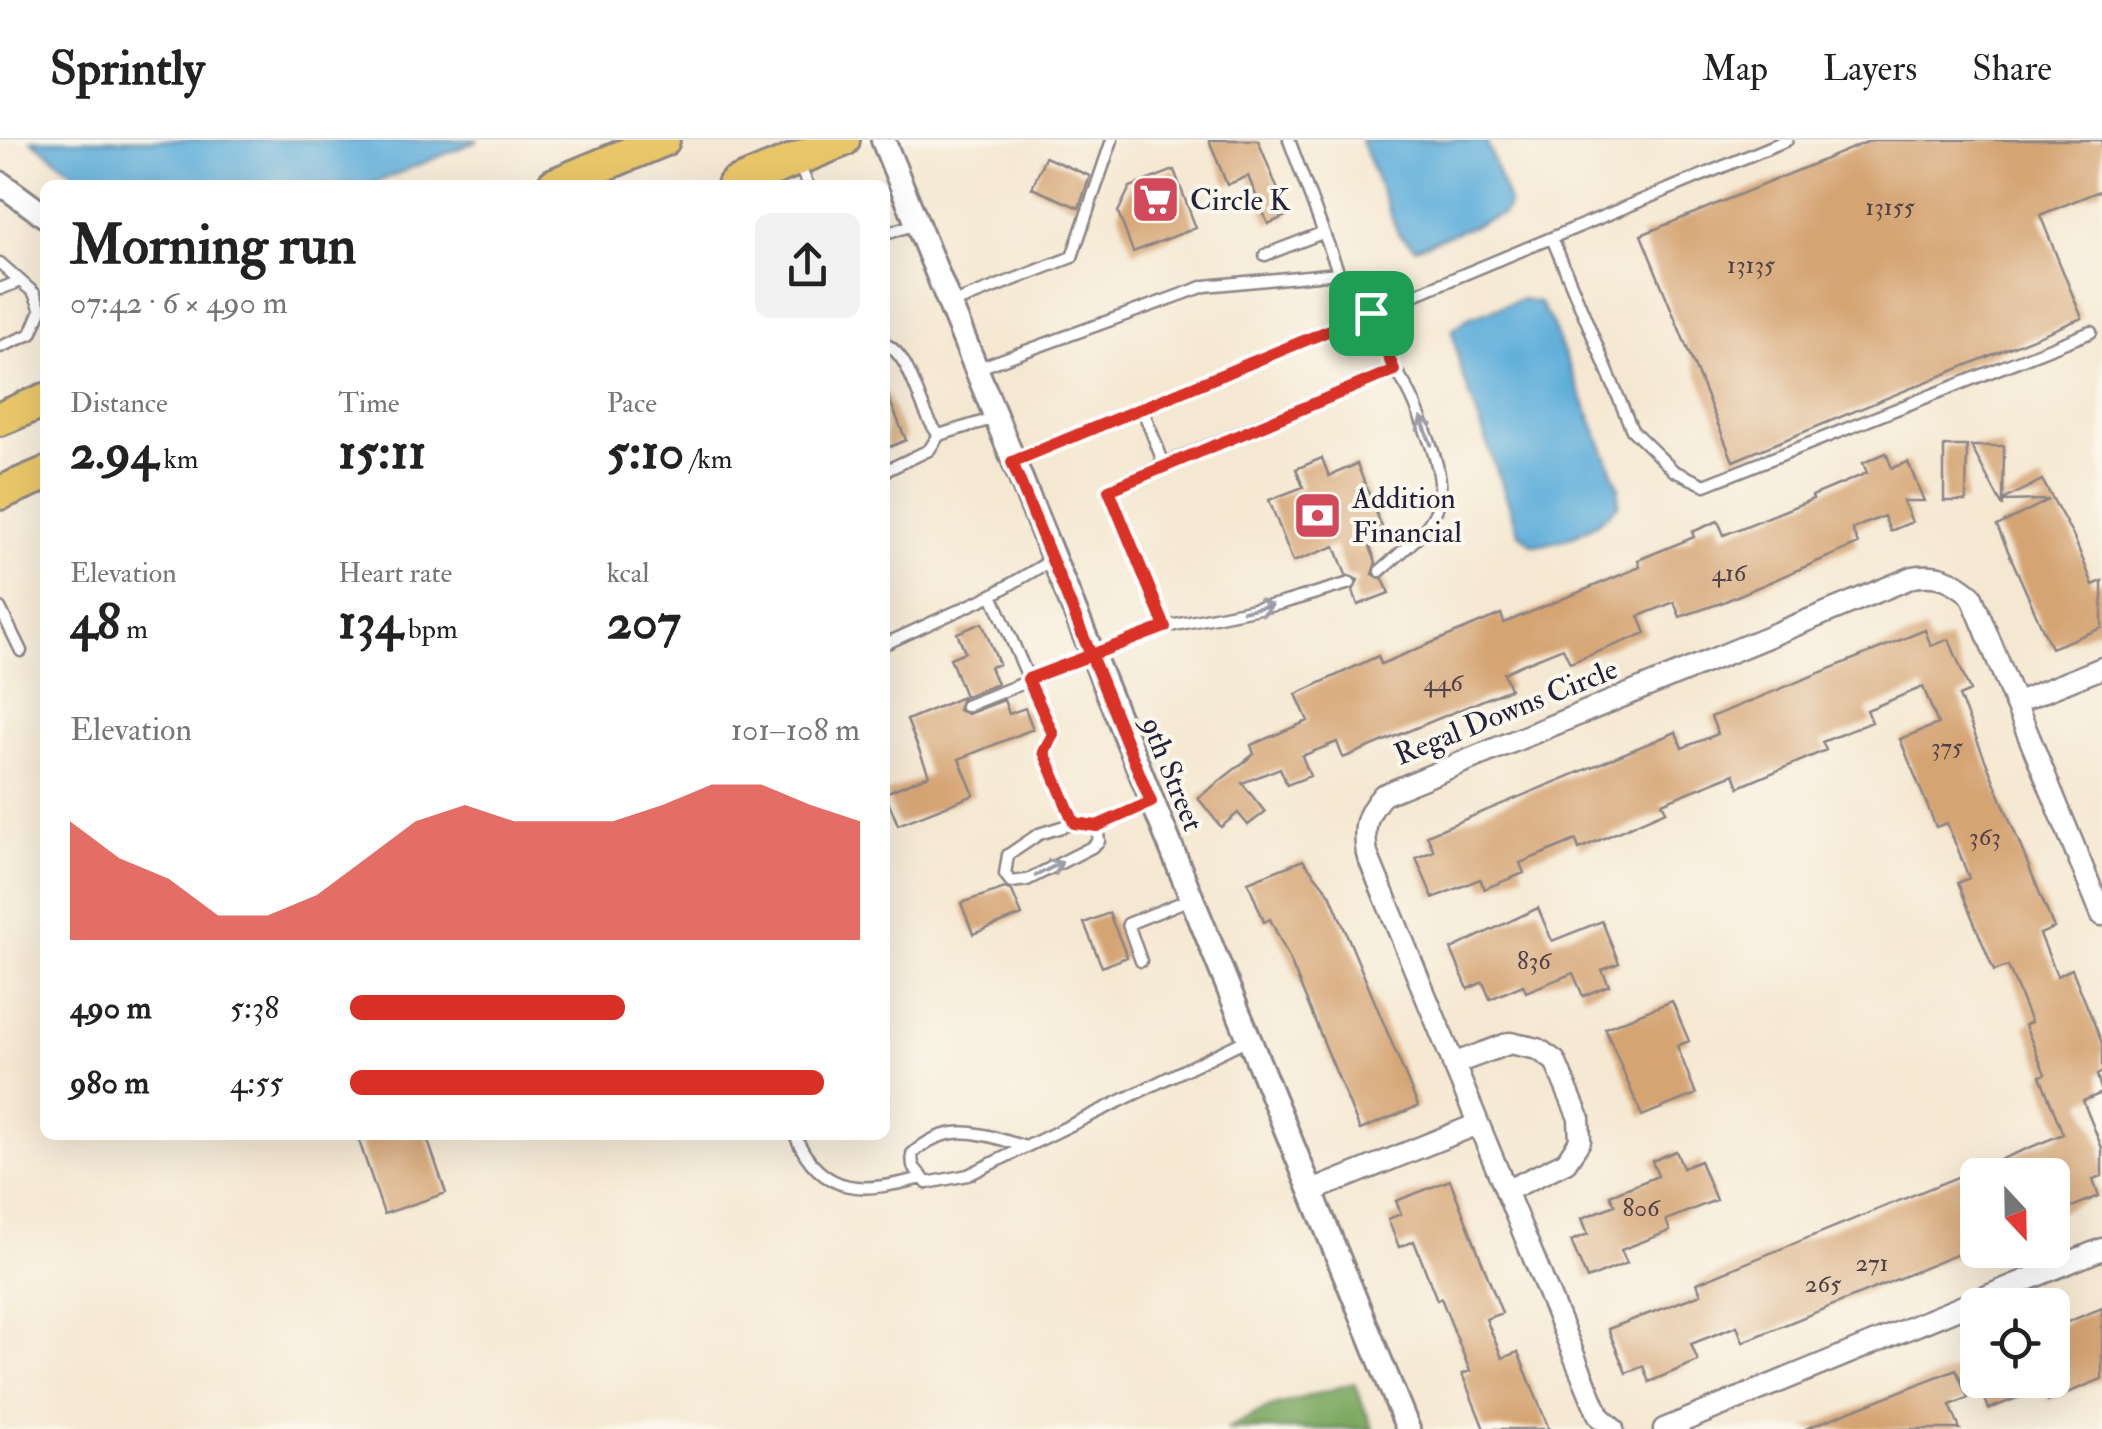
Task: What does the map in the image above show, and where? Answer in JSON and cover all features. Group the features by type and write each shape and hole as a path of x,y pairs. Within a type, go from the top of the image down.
{"highway":[{"path":"566,180 663,140"},
{"path":"760,180 802,172 843,140"},
{"path":"0,419 40,402"},
{"path":"0,493 40,476"}],"street":[{"name":"9th Street","path":"883,140 1408,1429"},
{"path":"0,183 40,212"},
{"name":"Regal Downs Circle","path":"1613,1429 1599,1416 1367,854 1364,829 1368,812 1382,795 1914,577 1931,574 1953,580 1971,595 2102,916"},
{"path":"2015,703 2102,668"},
{"path":"1453,1064 1510,1043 1538,1048 1555,1061 1579,1118 1580,1141 1566,1162 1506,1192"},
{"path":"1312,1191 1478,1124"},
{"path":"1664,1429 2102,1249"}],"lane":[{"path":"950,304 1072,258 1112,140"},
{"path":"1289,140 1356,319"},
{"path":"1012,462 1786,140"},
{"path":"890,236 917,224"},
{"path":"1265,254 1322,233"},
{"path":"1552,238 1632,430 1674,471 1705,484 2091,332"},
{"path":"0,263 34,293 40,310 31,334 0,346"},
{"path":"976,370 1205,286 1338,273"},
{"path":"0,289 20,281"},
{"path":"1371,313 1394,370 1408,386 1442,474 1443,493 1420,536 1380,570"},
{"path":"890,347 898,353 928,423 938,435"},
{"path":"1165,627 1109,490 1394,370"},
{"path":"1142,408 1164,464"},
{"path":"890,469 929,450 938,435 995,418"},
{"path":"890,642 992,595 1052,560"},
{"path":"966,706 1165,627 1279,604 1350,583"},
{"path":"992,595 1053,734 1044,752 1074,823"},
{"path":"0,608 21,651"},
{"path":"1097,826 1099,841 1092,847 1028,880 1011,882 1005,874 1008,855 1039,834 1074,823 1097,826 1151,802"},
{"path":"1142,961 1128,924 1190,899"},
{"path":"1025,1147 977,1132 930,1136 912,1154 913,1166 927,1183 968,1175 1248,1039"},
{"path":"797,1140 802,1153 835,1184 872,1190 922,1178"}],"green space":[{"path":"1354,1383 1373,1429 1226,1429 1267,1408"}],"water":[{"path":"31,140 479,140 382,180 84,180"},
{"path":"1361,140 1486,140 1509,203 1504,214 1415,248 1398,233"},
{"path":"1521,299 1539,302 1552,324 1619,487 1618,505 1600,521 1568,538 1533,545 1519,533 1460,367 1452,330 1468,318"}],"building":[{"path":"1209,140 1258,140 1288,215 1268,224 1248,176 1227,185"},
{"path":"1872,140 2102,140 2102,190 2040,215 2082,318 1733,461 1641,235"},
{"path":"1045,157 1090,176 1079,208 1032,188"},
{"name":"Circle K","path":"1174,170 1196,228 1133,252 1118,212 1130,187"},
{"path":"890,401 906,440 890,447"},
{"path":"1944,446 1967,446 1966,501 1944,501"},
{"path":"1971,446 2004,446 2003,500 2042,480 2073,535 2093,585 2102,581 2102,628 2051,648 1997,526 2049,500 2003,501 2003,507"},
{"path":"1886,453 1892,468 1908,462 1924,501 1903,501 1912,522 1890,531 1884,516 1852,529 1858,544 1721,603 1680,617 1674,602 1639,616 1646,633 1570,663 1563,648 1521,665 1504,673 1510,689 1343,758 1337,742 1302,756 1310,776 1287,785 1280,768 1242,783 1265,812 1248,825 1238,813 1221,827 1198,798 1254,754 1251,745 1308,721 1296,694 1378,656 1381,664 1501,614 1504,623 1640,567 1638,560 1694,537 1692,532 1718,521 1724,535 1813,499 1812,496 1867,473 1863,463"},
{"path":"1322,458 1329,476 1357,464 1382,527 1365,534 1376,562 1372,574 1383,579 1389,593 1358,605 1353,591 1358,580 1346,575 1335,546 1293,562 1269,500 1303,487 1296,469"},
{"path":"982,623 999,664 990,667 997,684 962,698 958,710 968,714 1004,700 1009,714 1025,708 1033,729 959,759 974,795 898,825 890,805 890,791 929,775 907,720 965,696 950,658 965,652 957,633"},
{"path":"1925,630 1931,646 1949,639 1970,691 1959,696 2054,928 2040,934 2057,976 2072,969 2102,1043 2102,1072 2097,1075 2102,1093 2083,1101 2102,1148 2102,1176 2093,1179 2099,1196 2070,1208 2070,1158 2004,1158 2063,1134 2025,1025 2031,1022 2008,966 1994,971 1958,883 1969,878 1947,823 1936,827 1900,739 1938,724 1923,687 1867,710 1872,722 1822,742 1826,750 1739,787 1734,774 1662,803 1666,811 1579,849 1576,840 1520,863 1524,873 1484,889 1480,879 1433,898 1416,858 1434,851 1427,835 1676,732 1682,748 1718,734 1711,717"},
{"path":"1303,860 1330,894 1418,1106 1360,1130 1289,958 1270,919 1264,922 1248,882"},
{"path":"1005,888 1012,891 1022,915 973,934 961,903"},
{"path":"1538,908 1552,941 1602,921 1619,963 1602,970 1609,985 1583,996 1573,973 1526,992 1523,985 1490,999 1483,982 1468,989 1451,949"},
{"path":"1109,913 1127,957 1102,967 1084,923"},
{"path":"1672,1001 1689,1041 1677,1046 1696,1094 1642,1116 1605,1028"},
{"path":"359,1140 428,1140 446,1193 384,1214"},
{"path":"1676,1151 1683,1168 1700,1161 1716,1200 1666,1220 1670,1231 1621,1250 1627,1263 1587,1279 1571,1241 1588,1234 1582,1218 1615,1205 1610,1195 1658,1176 1652,1161"},
{"path":"1960,1176 1960,1253 1743,1342 1737,1326 1691,1344 1698,1361 1649,1382 1643,1366 1626,1373 1608,1329 1701,1294 1697,1283"},
{"path":"1450,1180 1502,1313 1486,1319 1502,1358 1518,1352 1549,1429 1484,1429 1462,1374 1470,1371 1441,1298 1437,1300 1414,1241 1399,1247 1388,1219 1401,1214 1396,1201"},
{"path":"2102,1308 2102,1379 2070,1392 2070,1321"},
{"path":"1956,1369 1960,1398 1968,1398 1950,1405 1960,1429 1805,1429"},
{"path":"1985,1398 2017,1398 1989,1409"}],"place":[{"name":"Circle K","path":"1155,200"},
{"name":"Addition Financial","path":"1317,515"}],"route":[{"path":"1371,313 1012,462 1090,654 1151,802 1106,818 1097,826 1074,823 1044,752 1053,734 1036,688 1028,679 1090,654 1165,627 1109,490 1394,370 1371,313"}]}
